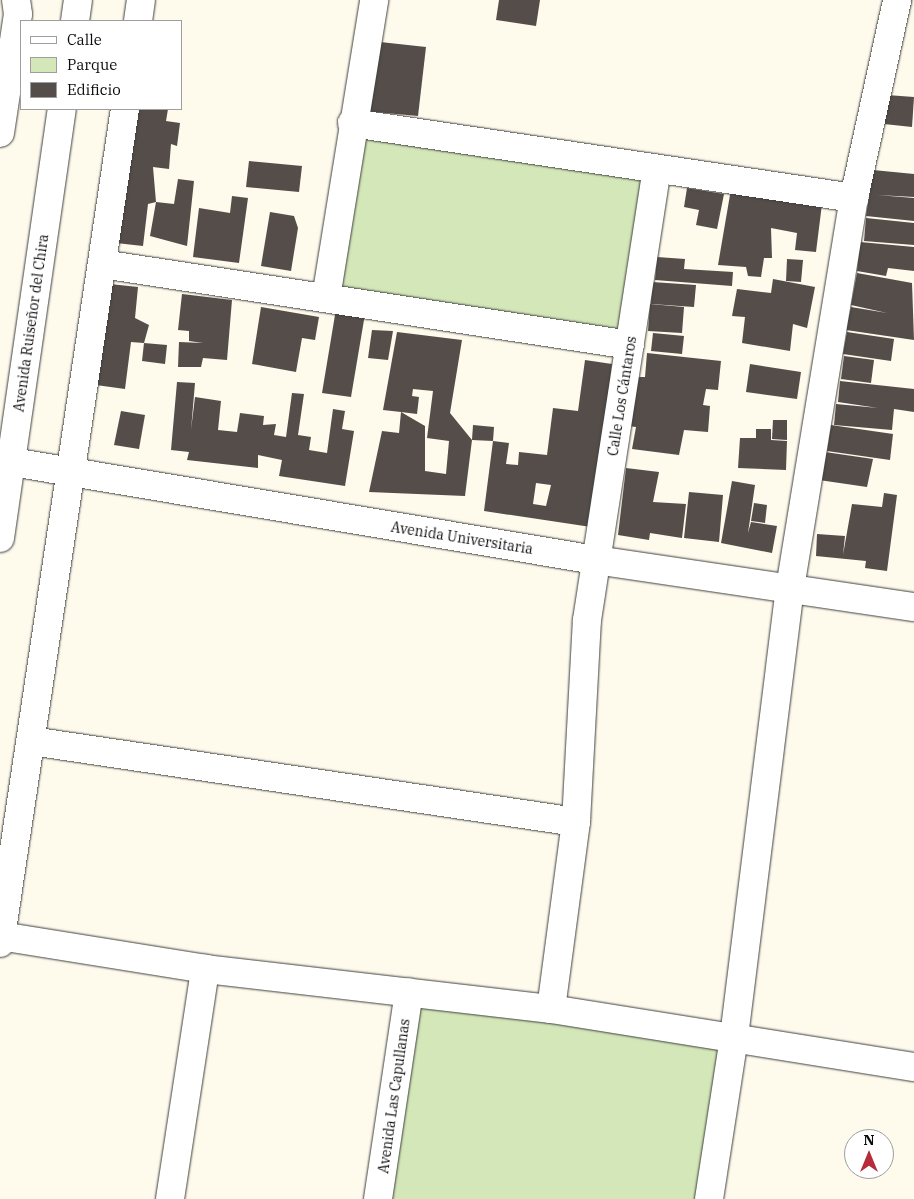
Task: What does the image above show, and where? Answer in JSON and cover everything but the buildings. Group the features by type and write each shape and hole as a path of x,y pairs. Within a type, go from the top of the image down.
{"street":[{"path":"0,133 18,14 16,0"},
{"path":"75,20 78,0"},
{"path":"138,20 142,0"},
{"path":"326,298 352,123 374,0"},
{"path":"709,1199 734,1038 790,588 854,198 897,0"},
{"name":"Avenida Ruiseñor del Chira","path":"0,538 62,110"},
{"path":"125,110 0,938 205,969 551,1009 914,1067"},
{"path":"352,123 656,172 854,198"},
{"name":"Calle Los Cántaros","path":"551,1009 576,822 587,620 656,172"},
{"path":"102,264 630,345"},
{"name":"Avenida Universitaria","path":"12,462 595,560 914,607"},
{"path":"31,741 576,822"},
{"path":"170,1199 205,969"},
{"name":"Avenida Las Capullanas","path":"378,1199 409,992"}],"green space":[{"path":"352,123 656,172 630,345 326,298"},
{"path":"415,1001 720,1041 697,1199 386,1199"}]}
